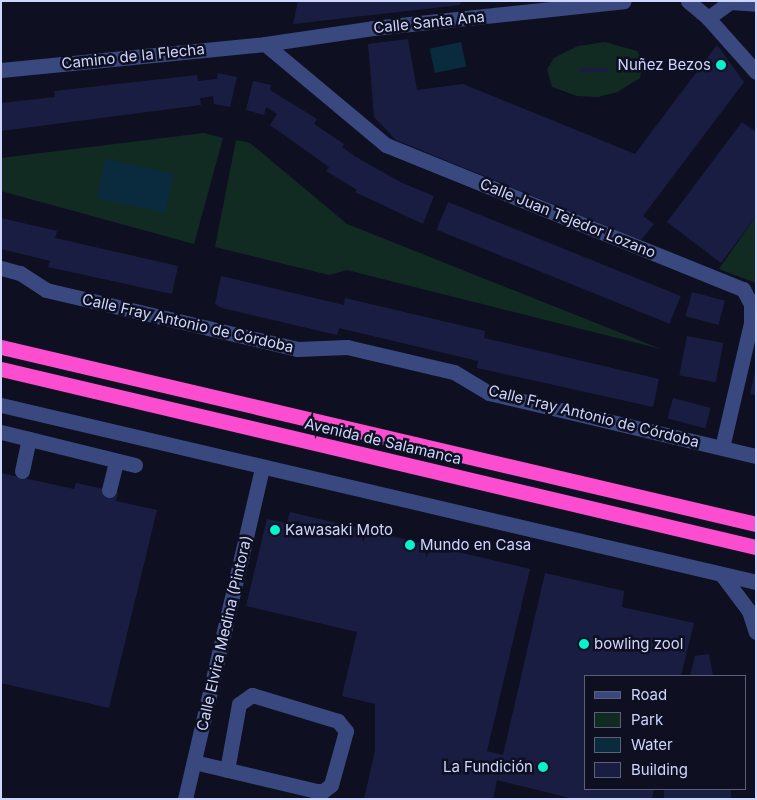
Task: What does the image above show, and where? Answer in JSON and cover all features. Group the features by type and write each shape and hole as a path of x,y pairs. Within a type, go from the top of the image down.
{"highway":[{"name":"Avenida de Salamanca","path":"1,347 756,524"},
{"name":"Avenida de Salamanca","path":"1,369 756,547"}],"street":[{"path":"688,1 708,18 756,72"},
{"name":"Calle Santa Ana","path":"265,44 373,28 614,2"},
{"path":"708,18 729,2 756,4"},
{"name":"Camino de la Flecha","path":"1,70 265,44"},
{"name":"Calle Juan Tejedor Lozano","path":"265,44 386,144 743,289 751,304 752,323 722,448"},
{"name":"Calle Fray Antonio de Córdoba","path":"1,268 20,273 46,290 297,349 347,347 454,372 489,393 756,456"},
{"path":"1,405 756,582"},
{"path":"1,432 116,462 135,465"},
{"path":"22,471 29,438"},
{"path":"109,490 116,462"},
{"name":"Calle Elvira Medina (Pintora)","path":"185,799 262,467"},
{"path":"722,575 749,611 756,632"},
{"path":"194,762 227,770 323,791 331,785 346,731 338,721 252,695 239,704 227,770"}],"green space":[{"path":"605,42 637,51 643,61 640,78 617,92 598,97 577,96 552,87 547,69 554,58 578,46"},
{"path":"204,133 223,138 194,244 1,191 1,158"},
{"path":"236,140 250,143 347,224 661,349 347,270 329,275 215,247"},
{"path":"756,216 756,283 719,269"}],"water":[{"path":"461,42 466,66 435,73 430,49"},
{"path":"105,159 173,174 165,213 97,198"}],"building":[{"path":"298,1 461,1 460,5 293,24"},
{"path":"408,39 417,90 463,84 635,154 717,45 744,82 643,216 654,224 641,240 396,140 374,117 368,44"},
{"path":"579,68 609,68 609,72 579,72"},
{"path":"218,73 237,77 230,107 214,104 213,96 200,98 201,105 1,131 1,103 55,97 54,91 197,75 198,81 217,79"},
{"path":"253,81 271,85 270,90 317,119 314,124 344,144 342,147 356,157 402,183 434,196 423,224 355,192 357,190 326,171 329,167 270,125 277,114 266,107 264,115 246,110"},
{"path":"742,122 756,132 756,216 721,263 667,222"},
{"path":"448,202 681,296 669,324 437,230"},
{"path":"1,218 57,231 55,238 178,266 172,294 48,267 50,261 1,249"},
{"path":"221,276 344,305 345,298 485,331 484,338 659,379 653,407 477,368 478,361 339,328 337,335 222,308 215,304"},
{"path":"692,292 725,301 718,325 686,316"},
{"path":"687,336 723,343 716,382 679,375"},
{"path":"756,372 756,395 750,394"},
{"path":"673,398 711,408 705,428 668,418"},
{"path":"1,473 74,489 76,483 118,492 116,501 157,510 109,708 1,683"},
{"path":"290,512 530,569 487,751 503,755 545,573 624,591 622,607 694,623 681,675 584,675 584,790 654,790 652,799 574,799 497,780 493,799 364,799 375,751 375,704 342,696 357,632 246,606 267,519 287,523"},
{"path":"709,654 713,675 690,675 695,656"},
{"path":"664,790 731,790 731,799 664,799"}],"place":[{"name":"Nuñez Bezos","path":"721,65"},
{"name":"Kawasaki Moto","path":"275,530"},
{"name":"Mundo en Casa","path":"410,545"},
{"name":"bowling zool","path":"584,644"},
{"name":"La Fundición","path":"543,767"}]}
